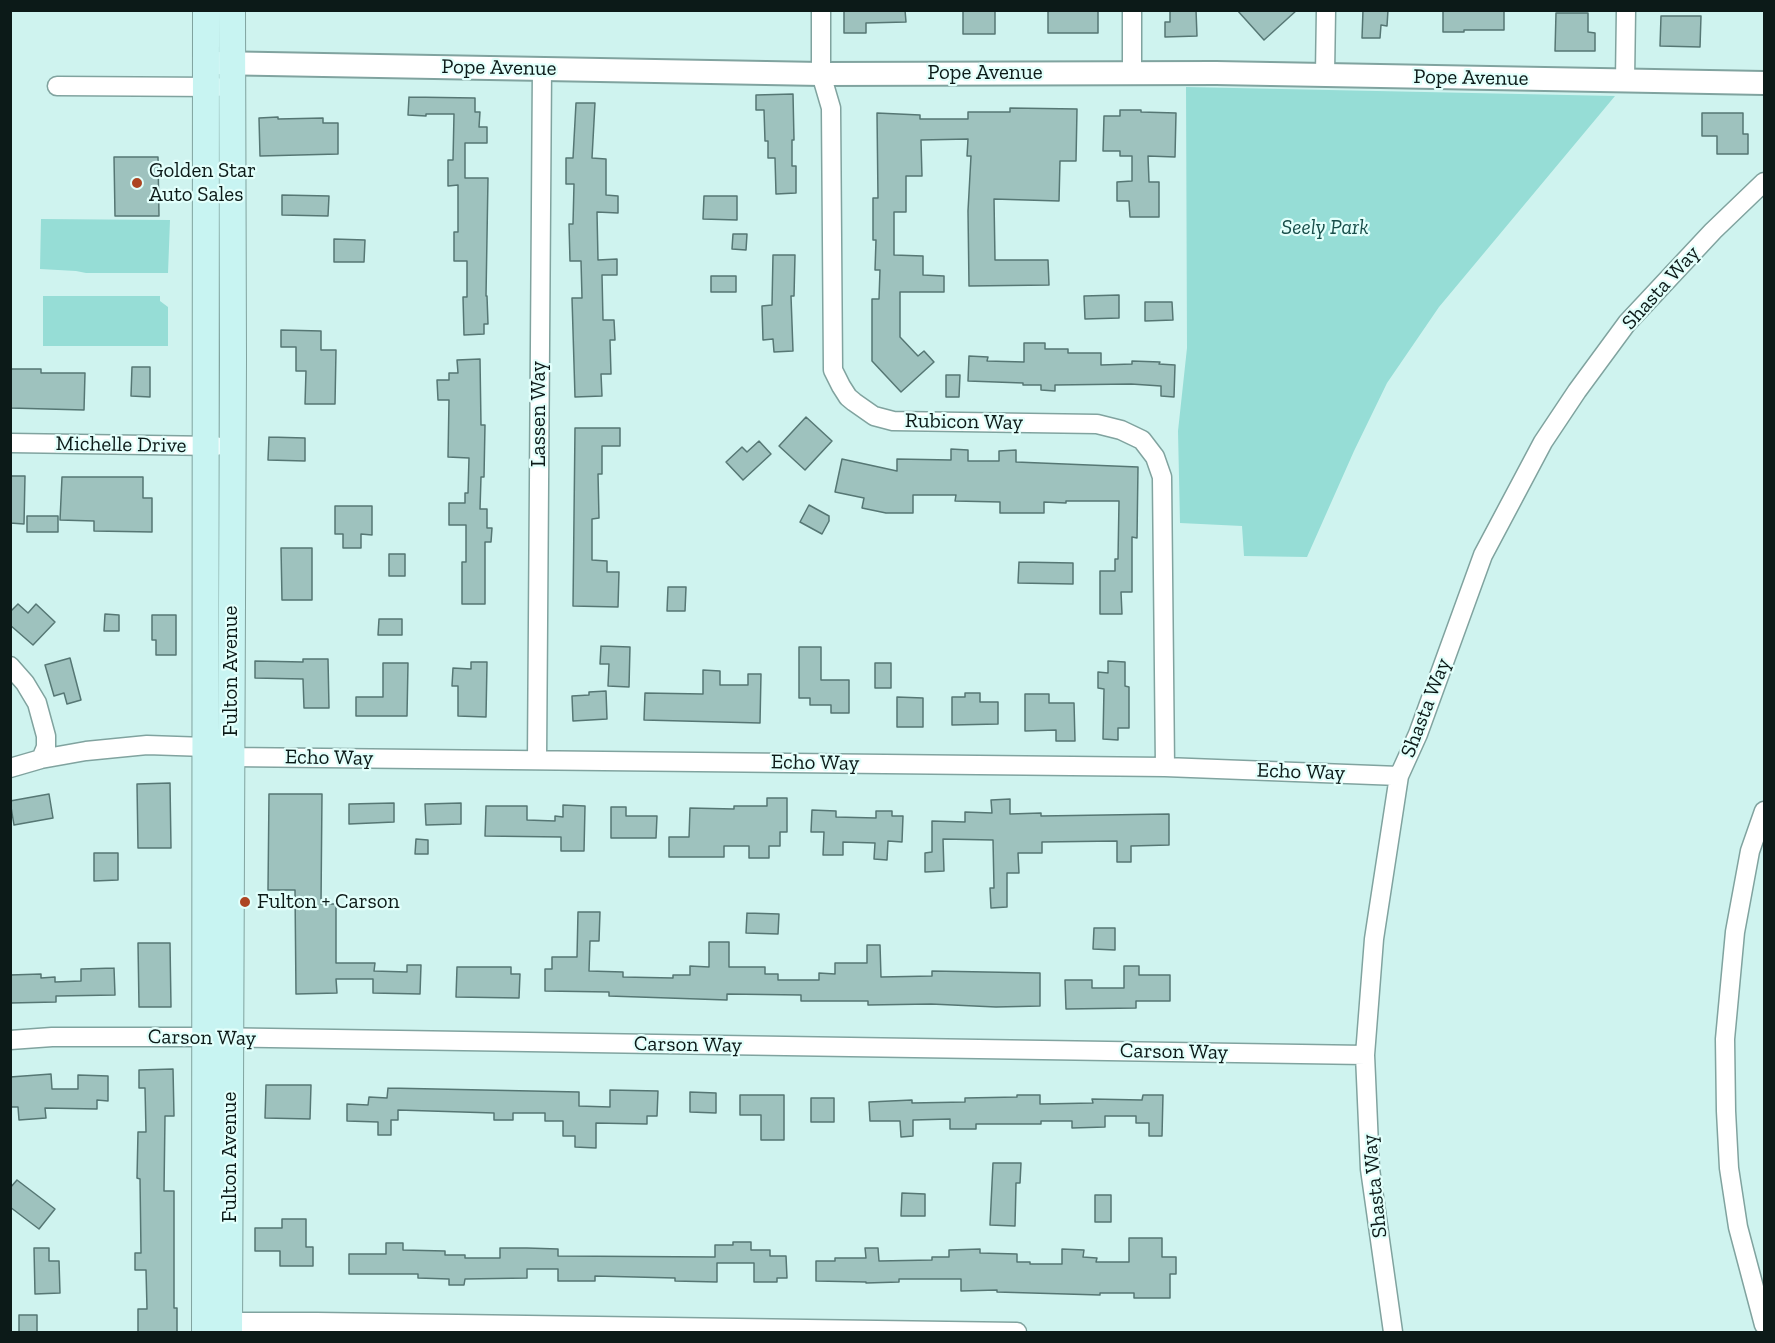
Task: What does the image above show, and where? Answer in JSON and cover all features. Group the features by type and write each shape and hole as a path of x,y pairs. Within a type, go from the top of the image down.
{"main road":[{"name":"Fulton Avenue","path":"206,10 206,747 218,1037"},
{"name":"Fulton Avenue","path":"217,1327 218,1037 231,757 232,10"}],"street":[{"name":"Rubicon Way","path":"821,10 821,74 831,108 833,370 848,397 874,416 893,421 1097,424 1121,430 1142,440 1155,457 1162,477 1165,767"},
{"path":"1132,10 1132,73"},
{"path":"1325,74 1326,10"},
{"path":"1625,81 1626,10"},
{"name":"Pope Avenue","path":"206,75 542,68 821,74 1325,74 1764,83"},
{"name":"Lassen Way","path":"537,760 542,68"},
{"path":"57,86 206,75"},
{"name":"Shasta Way","path":"1393,1332 1370,1169 1365,1055 1374,939 1399,776 1418,734 1482,555 1543,442 1627,323 1713,231 1764,182"},
{"name":"Michelle Drive","path":"10,443 232,446"},
{"path":"10,666 25,683 37,703 46,736 46,747 41,759"},
{"path":"10,768 41,759 86,751 147,745 206,747 231,757"},
{"name":"Echo Way","path":"231,757 1165,767 1399,776"},
{"path":"1764,811 1750,851 1735,932 1725,1039 1729,1168 1738,1227 1764,1325"},
{"name":"Carson Way","path":"10,1040 52,1037 218,1037 1365,1055"},
{"path":"217,1327 317,1322 1017,1332"}],"green space":[{"name":"Seely Park","path":"1186,87 1615,96 1439,307 1387,383 1307,557 1244,556 1242,526 1180,523 1178,431 1187,348"},
{"path":"41,219 170,220 168,273 86,273 40,269"},
{"path":"43,296 160,296 160,301 168,307 168,346 43,346"}],"building":[{"path":"844,10 905,10 906,22 866,23 866,33 844,33"},
{"path":"963,10 995,10 995,34 963,34"},
{"path":"1098,10 1098,33 1048,33 1048,11"},
{"path":"1170,10 1196,10 1197,36 1165,37 1165,22 1170,22"},
{"path":"1237,10 1297,10 1264,40"},
{"path":"1363,10 1388,10 1387,26 1381,25 1380,38 1362,38"},
{"path":"1443,10 1504,10 1504,30 1443,32"},
{"path":"1556,13 1588,13 1588,32 1595,33 1595,51 1555,51"},
{"path":"1661,16 1701,16 1700,47 1660,46"},
{"path":"793,94 792,166 796,166 796,193 776,194 775,158 768,158 764,110 756,110 756,95"},
{"path":"409,97 475,98 475,112 480,112 479,127 487,127 487,143 465,143 465,178 488,178 486,296 488,324 484,324 484,334 464,335 463,297 467,297 467,261 454,261 454,232 458,232 458,185 448,186 448,160 453,160 454,114 408,115"},
{"path":"576,103 595,103 592,158 606,159 606,195 618,196 618,213 597,212 598,260 617,259 617,275 602,275 603,320 614,320 615,340 610,340 611,374 601,374 602,396 575,397 572,298 582,298 581,261 570,261 569,224 573,224 574,184 566,184 566,158 573,158"},
{"path":"1010,108 1077,109 1076,161 1060,161 1059,201 994,199 995,260 1048,260 1049,285 969,286 968,211 971,156 967,156 968,139 921,140 922,176 906,176 906,212 894,212 894,255 923,256 923,275 944,276 944,292 900,292 900,337 918,356 924,351 934,362 901,392 872,361 872,299 879,299 880,270 875,270 876,240 873,240 873,198 878,198 877,113 920,115 920,119 968,119 968,112 1010,112"},
{"path":"1120,110 1176,113 1175,157 1148,156 1149,182 1159,182 1159,217 1130,217 1129,201 1117,201 1117,182 1132,181 1132,156 1120,156 1120,151 1103,151 1104,116 1120,116"},
{"path":"1702,113 1743,113 1743,134 1748,134 1748,154 1717,154 1717,136 1702,136"},
{"path":"278,117 278,119 323,118 323,123 338,123 338,154 260,156 259,118"},
{"path":"114,157 158,157 159,216 115,216"},
{"path":"282,195 329,196 328,216 282,215"},
{"path":"704,196 737,196 737,220 703,219"},
{"path":"733,234 747,234 746,250 732,249"},
{"path":"334,239 365,240 364,262 334,262"},
{"path":"773,255 795,255 794,296 791,296 793,351 774,352 773,339 763,340 762,306 772,305"},
{"path":"711,276 736,276 736,292 711,292"},
{"path":"1119,295 1119,318 1085,319 1084,296"},
{"path":"1145,302 1172,302 1173,320 1145,321"},
{"path":"281,330 321,331 321,350 336,350 335,404 305,404 306,371 296,371 296,347 281,347"},
{"path":"1024,343 1045,343 1045,349 1068,349 1068,353 1101,353 1101,365 1132,364 1132,361 1175,365 1174,397 1161,396 1161,386 1055,385 1055,391 1041,390 1041,385 968,381 969,356 988,357 987,361 1024,362"},
{"path":"480,359 481,425 485,425 484,477 481,477 480,509 487,509 487,528 492,528 491,542 485,542 485,604 462,604 462,562 466,562 466,525 449,525 449,503 465,503 465,493 468,493 469,458 448,457 449,400 438,400 437,380 449,380 449,373 458,373 457,360"},
{"path":"132,367 150,367 150,397 131,396"},
{"path":"10,369 41,369 41,373 85,373 84,410 10,408"},
{"path":"946,375 960,375 959,397 946,397"},
{"path":"806,417 832,441 805,470 779,446"},
{"path":"575,428 620,428 620,446 602,446 602,474 598,474 599,518 592,519 592,560 607,561 607,572 619,572 618,607 573,606"},
{"path":"269,437 305,438 305,461 268,460"},
{"path":"759,441 771,454 743,480 726,462 742,447 747,452"},
{"path":"951,449 968,450 968,461 999,461 999,451 1016,450 1016,462 1138,467 1137,538 1132,537 1132,592 1121,592 1122,614 1100,614 1100,571 1115,571 1115,559 1118,559 1119,501 1044,502 1044,513 1000,513 1000,502 955,501 956,495 913,495 913,513 886,513 862,508 864,498 835,492 842,459 897,471 897,459 951,460"},
{"path":"10,476 25,476 24,524 10,523"},
{"path":"62,477 143,477 143,498 152,498 152,532 94,531 94,521 60,520"},
{"path":"809,505 829,516 829,521 822,534 800,522"},
{"path":"335,506 372,506 372,535 361,534 361,548 343,548 343,534 335,534"},
{"path":"27,516 58,516 58,532 27,532"},
{"path":"281,548 312,548 312,600 282,600"},
{"path":"389,554 405,554 405,576 389,576"},
{"path":"1019,562 1073,563 1073,584 1018,583"},
{"path":"668,587 686,587 685,611 667,611"},
{"path":"18,604 28,613 36,604 55,622 33,645 10,625 10,612"},
{"path":"105,614 119,615 119,631 104,631"},
{"path":"152,615 176,615 176,655 156,655 156,640 152,640"},
{"path":"379,619 402,619 402,635 378,635"},
{"path":"601,646 630,647 629,687 608,686 609,664 600,664"},
{"path":"799,647 821,647 821,680 849,680 849,713 831,713 831,705 810,705 810,698 799,698"},
{"path":"70,658 81,700 67,704 64,693 54,696 45,665"},
{"path":"303,659 328,659 329,708 304,708 303,679 255,678 255,661 303,662"},
{"path":"1108,661 1125,662 1125,686 1129,687 1129,728 1118,728 1118,740 1103,739 1104,689 1098,688 1098,672 1108,673"},
{"path":"471,662 487,662 486,717 458,716 458,686 452,686 453,668 471,669"},
{"path":"383,663 408,663 407,716 356,716 356,697 383,697"},
{"path":"875,663 891,663 891,688 875,688"},
{"path":"703,670 720,671 720,685 748,685 748,674 761,674 760,723 644,720 645,693 703,694"},
{"path":"606,691 607,719 573,721 572,696"},
{"path":"965,693 980,693 980,702 998,702 998,724 952,725 952,697 965,697"},
{"path":"1025,694 1049,694 1049,703 1074,703 1075,741 1056,741 1056,730 1025,731"},
{"path":"897,697 923,698 923,727 897,727"},
{"path":"170,783 171,848 138,848 137,784"},
{"path":"49,794 53,818 14,825 10,801"},
{"path":"269,794 322,794 321,904 336,904 336,963 375,963 374,971 407,972 407,965 421,965 420,994 373,993 373,979 336,979 337,993 296,994 295,890 268,890"},
{"path":"767,798 787,798 787,832 780,832 780,846 769,846 769,858 749,858 749,846 724,846 724,857 669,857 669,837 689,837 690,808 734,809 734,806 767,806"},
{"path":"1010,799 1010,814 1041,813 1041,816 1169,814 1169,845 1131,846 1131,862 1117,862 1117,841 1042,842 1042,853 1018,853 1019,873 1007,873 1007,907 991,908 990,888 994,888 993,840 943,839 944,871 925,872 925,853 932,852 932,821 965,822 965,812 992,813 991,800"},
{"path":"394,803 394,822 349,824 349,804"},
{"path":"461,803 461,824 426,825 425,804"},
{"path":"563,805 585,806 584,851 561,851 561,837 485,836 486,806 527,806 527,820 555,821 555,816 563,817"},
{"path":"611,807 626,807 626,816 657,816 656,838 611,838"},
{"path":"812,810 836,811 836,817 876,818 876,811 892,811 892,816 903,816 902,842 888,841 887,860 874,859 875,843 843,842 843,855 823,855 824,832 811,832"},
{"path":"416,839 428,840 428,854 415,854"},
{"path":"94,853 118,853 118,880 94,881"},
{"path":"578,912 600,912 599,941 590,941 589,971 623,972 623,977 673,978 673,975 690,975 690,966 709,967 709,942 729,942 729,967 765,967 765,974 778,974 778,980 819,980 819,973 835,974 835,963 867,963 867,945 880,945 881,977 932,976 932,971 1040,973 1040,1006 868,1005 868,1001 801,1001 801,995 727,994 727,1000 609,996 609,992 545,991 545,969 552,969 552,957 577,957"},
{"path":"747,913 779,914 778,934 746,933"},
{"path":"1094,928 1115,928 1115,950 1093,949"},
{"path":"138,943 170,943 171,1007 139,1007"},
{"path":"1124,966 1139,966 1139,975 1170,975 1170,1001 1136,1001 1136,1008 1066,1009 1065,980 1092,980 1092,988 1124,988"},
{"path":"457,967 511,967 511,974 520,974 519,998 456,997"},
{"path":"114,968 115,995 56,996 56,1002 10,1003 10,975 41,974 41,978 55,977 55,982 81,981 81,969"},
{"path":"173,1069 174,1116 165,1116 164,1191 174,1191 174,1308 177,1308 177,1332 138,1332 138,1309 147,1309 146,1270 135,1270 135,1253 141,1253 140,1179 137,1178 138,1132 146,1132 145,1088 139,1088 139,1070"},
{"path":"51,1074 52,1089 78,1089 78,1075 108,1076 108,1101 97,1100 97,1109 45,1108 46,1118 19,1120 18,1107 10,1107 10,1077"},
{"path":"266,1085 311,1085 310,1119 265,1118"},
{"path":"388,1088 579,1092 579,1106 610,1107 610,1090 658,1091 657,1116 647,1116 647,1124 596,1123 596,1148 575,1147 575,1136 563,1136 563,1121 545,1121 545,1113 513,1113 513,1120 494,1120 494,1113 398,1110 398,1120 391,1120 391,1135 378,1135 378,1122 347,1121 347,1104 368,1105 369,1097 387,1098"},
{"path":"690,1092 716,1093 716,1113 690,1112"},
{"path":"740,1095 784,1095 784,1140 761,1140 761,1115 740,1115"},
{"path":"1017,1095 1040,1095 1040,1104 1093,1103 1092,1099 1142,1100 1143,1095 1163,1095 1162,1136 1149,1136 1149,1123 1136,1123 1136,1116 1105,1116 1105,1127 1072,1128 1072,1121 1041,1121 1041,1124 976,1124 976,1129 950,1129 950,1119 913,1120 913,1136 901,1137 900,1121 870,1121 869,1102 912,1100 912,1103 965,1102 965,1098 1017,1097"},
{"path":"811,1098 834,1098 834,1122 811,1122"},
{"path":"993,1163 1021,1163 1020,1183 1016,1183 1015,1226 990,1225"},
{"path":"17,1180 55,1209 39,1229 10,1207 10,1188"},
{"path":"902,1193 925,1194 925,1216 901,1216"},
{"path":"1095,1195 1111,1195 1111,1222 1095,1222"},
{"path":"282,1219 306,1219 306,1247 313,1247 313,1266 280,1266 280,1251 255,1251 255,1228 282,1228"},
{"path":"1129,1238 1162,1238 1162,1257 1176,1257 1176,1274 1170,1274 1170,1298 1134,1298 1134,1293 1100,1293 1100,1295 997,1292 997,1290 961,1291 961,1279 899,1279 899,1282 866,1283 816,1281 816,1261 835,1261 835,1258 866,1258 865,1248 878,1248 879,1261 932,1260 932,1257 949,1257 949,1250 980,1249 980,1253 1017,1254 1017,1262 1062,1264 1062,1249 1084,1250 1083,1257 1097,1258 1096,1262 1129,1262"},
{"path":"733,1242 751,1242 751,1250 770,1250 770,1256 786,1256 787,1278 777,1278 777,1282 754,1282 754,1263 717,1263 717,1282 675,1281 675,1278 595,1276 595,1281 558,1281 558,1269 527,1269 527,1278 465,1279 464,1285 449,1285 449,1279 418,1278 418,1274 349,1274 349,1254 386,1254 386,1243 403,1243 403,1250 445,1251 445,1255 465,1255 465,1258 500,1258 500,1248 558,1249 558,1256 715,1257 715,1245 733,1245"},
{"path":"34,1248 49,1248 49,1261 59,1261 60,1293 35,1294"},
{"path":"19,1315 37,1315 37,1332 19,1332"}],"place":[{"name":"Golden Star Auto Sales","path":"137,183"},
{"name":"Fulton + Carson","path":"245,902"}]}
